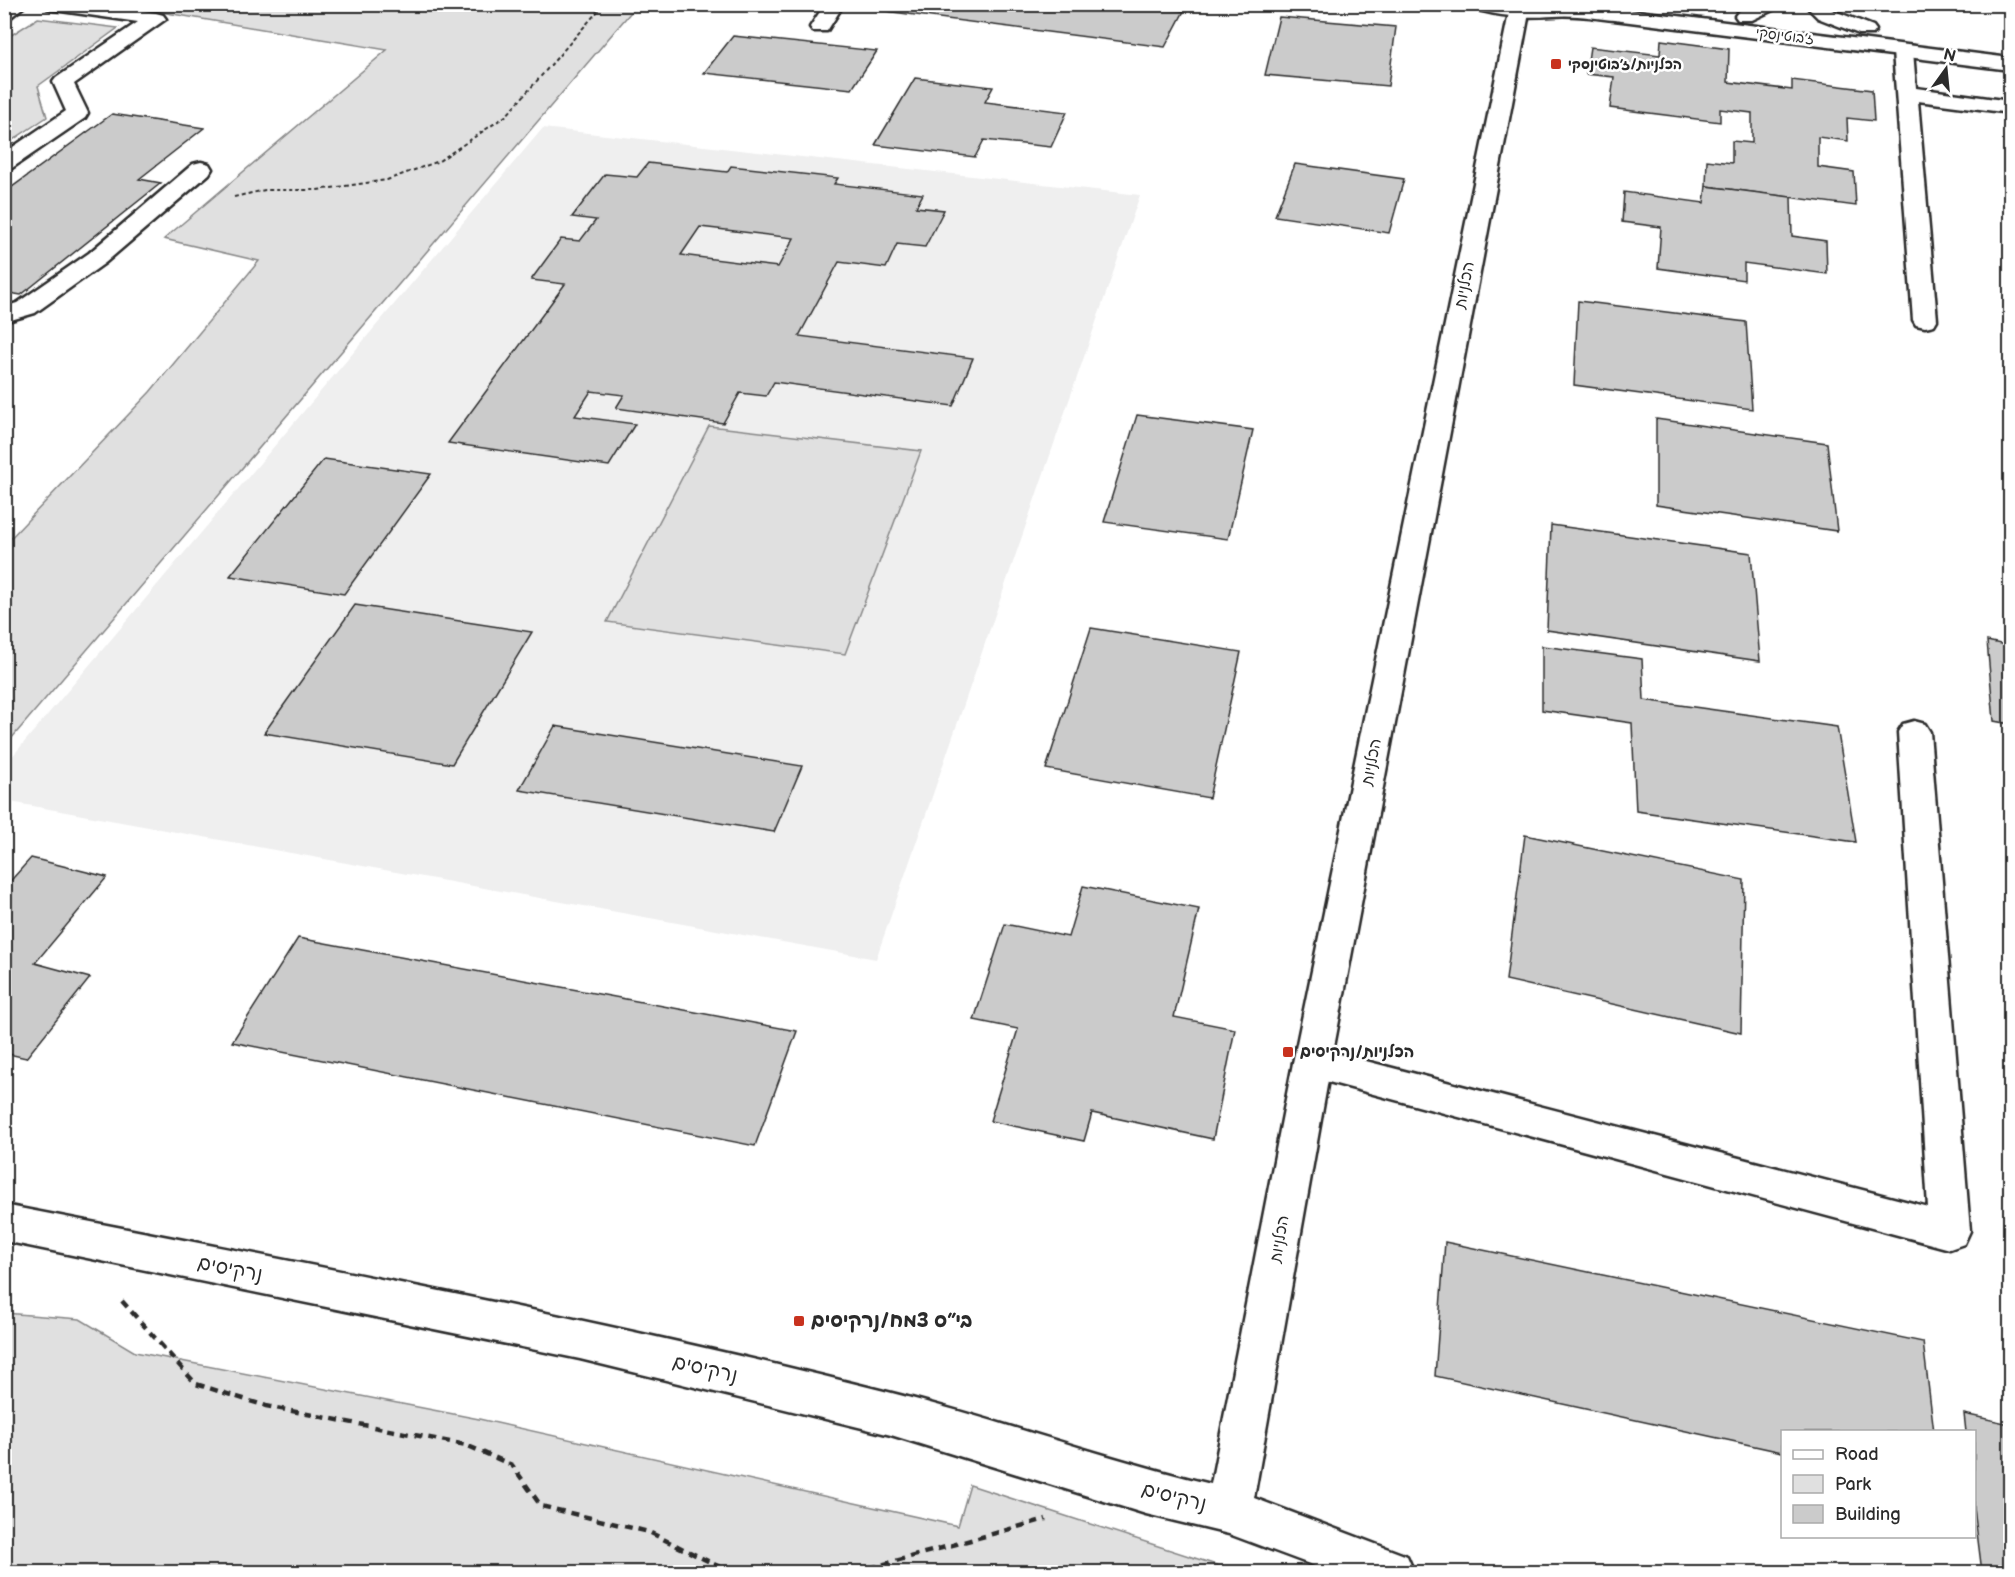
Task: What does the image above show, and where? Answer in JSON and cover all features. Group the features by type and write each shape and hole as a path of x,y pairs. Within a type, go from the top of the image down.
{"street":[{"path":"4,13 18,4"},
{"path":"4,163 77,113 63,82 156,19 54,4"},
{"path":"820,27 835,4"},
{"name":"ז׳בוטינסקי","path":"1478,4 1519,13 1565,7 2010,64"},
{"name":"ז׳בוטינסקי","path":"1655,4 2010,48"},
{"path":"1745,16 1770,4"},
{"path":"1813,4 1825,14 1866,30"},
{"name":"הכלניות","path":"1229,1511 1312,1064 1519,13"},
{"path":"1904,51 1925,320"},
{"path":"1907,93 2010,107"},
{"path":"4,315 26,308 97,258 201,169"},
{"path":"1312,1064 1950,1232 1914,732"},
{"name":"נרקיסים","path":"4,1223 579,1340 891,1414 1146,1491 1229,1511 1391,1572"}],"path":[{"path":"226,198 265,190 317,190 387,180 439,160 507,115 604,4"},
{"path":"118,1296 196,1384 266,1406 466,1445 512,1465 541,1506 649,1532 730,1572"},
{"path":"856,1572 1056,1516"}],"shaded area":[{"path":"543,128 1140,195 876,959 5,801 5,765"}],"green space":[{"path":"119,5 637,5 5,746 5,544 150,392 259,261 164,239 387,50"},
{"path":"38,18 118,28 38,86 47,117 5,145 5,39"},
{"path":"709,426 921,451 845,654 607,622"},
{"path":"4,1313 80,1319 135,1352 479,1419 958,1526 970,1485 1238,1572 5,1572"}],"building":[{"path":"880,4 1134,4 1184,11 1165,47 876,10"},
{"path":"1959,4 2010,4 2010,11 1960,6"},
{"path":"1279,17 1396,27 1388,86 1265,75"},
{"path":"733,36 877,51 852,89 704,73"},
{"path":"1661,40 1729,49 1728,82 1792,90 1792,80 1872,90 1874,121 1847,118 1848,141 1818,137 1818,167 1854,172 1856,206 1706,186 1707,160 1732,163 1732,141 1752,143 1752,113 1720,109 1720,122 1610,108 1614,77 1586,74 1590,47 1660,55"},
{"path":"915,78 993,87 985,102 1067,112 1051,147 984,140 975,157 875,145"},
{"path":"112,114 204,128 139,179 161,183 21,295 4,292 4,193"},
{"path":"648,163 727,172 731,166 838,178 834,184 923,194 916,207 944,210 925,247 897,244 886,268 839,262 799,336 973,358 953,406 774,382 766,396 740,393 723,423 616,408 624,395 591,391 575,416 635,424 609,466 448,443 565,284 531,280 561,239 580,241 596,220 572,217 605,174 637,177","holes":["700,227 794,238 778,267 681,255"]},
{"path":"1295,164 1404,179 1389,233 1275,216"},
{"path":"1706,186 1791,197 1792,236 1826,241 1827,274 1744,263 1744,280 1658,268 1661,227 1622,222 1624,192 1704,203"},
{"path":"1578,301 1746,322 1752,409 1574,385"},
{"path":"1137,415 1253,430 1228,539 1104,522"},
{"path":"1656,419 1827,443 1837,531 1656,505"},
{"path":"324,459 431,474 344,594 230,576"},
{"path":"1551,525 1751,553 1760,661 1547,630"},
{"path":"355,605 532,632 452,764 264,733"},
{"path":"1091,628 1241,652 1209,798 1046,769"},
{"path":"1987,641 2010,646 2010,724 1994,721"},
{"path":"1542,646 1642,659 1644,700 1837,727 1856,842 1636,811 1632,723 1542,710"},
{"path":"555,726 802,766 774,832 519,790"},
{"path":"1525,835 1744,880 1741,1033 1506,980"},
{"path":"31,858 107,877 35,963 90,978 26,1058 4,1053 4,888"},
{"path":"1083,886 1199,909 1174,1017 1235,1029 1213,1139 1092,1113 1084,1141 990,1121 1018,1029 974,1020 1005,924 1068,937"},
{"path":"298,938 797,1031 755,1146 232,1042"},
{"path":"1445,1242 1923,1342 1934,1430 1781,1430 1781,1452 1435,1376"},
{"path":"1964,1414 2010,1424 2010,1572 1982,1572 1976,1524 1976,1430 1966,1430"}],"place":[{"name":"הכלניות/ז׳בוטינסקי","path":"1556,64"},
{"name":"הכלניות/נרקיסים","path":"1288,1052"},
{"name":"בי״ס צמח/נרקיסים","path":"799,1321"}]}
